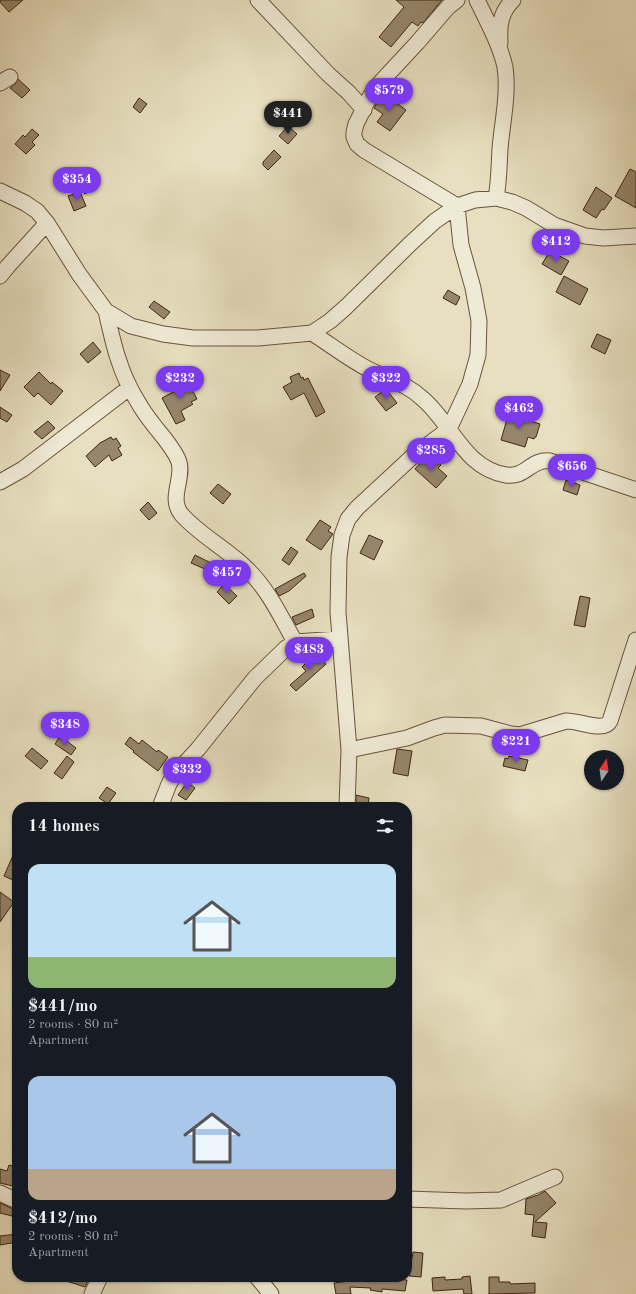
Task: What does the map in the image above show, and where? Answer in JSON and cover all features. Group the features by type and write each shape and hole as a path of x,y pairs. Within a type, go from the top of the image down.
{"street":[{"path":"258,0 364,110"},
{"path":"457,206 370,154 357,144 354,137 354,132 368,100 377,86 417,43 448,6 458,0"},
{"path":"477,0 501,53 505,68 506,86 496,198"},
{"path":"501,53 500,21 503,12 513,0"},
{"path":"0,192 25,203 37,212 47,223 79,274 106,311 131,326 163,334 193,338 258,338 312,333 330,321 435,221 457,206 475,200 496,198 526,208 554,225 585,236 603,238 636,236"},
{"path":"347,802 349,750 348,722 339,639 338,612 339,557 342,535 348,519 357,508 413,456 449,429 470,384 478,355 479,321 473,288 461,245 457,206"},
{"path":"0,276 47,223"},
{"path":"106,311 115,351 129,388 138,404 175,453 179,463 180,470 176,495 177,505 181,514 196,528 248,569 264,588 295,642"},
{"path":"312,333 370,370 401,383 412,390 432,408 466,452 478,463 494,472 507,475 517,475 535,463 543,460 636,490"},
{"path":"0,482 23,469 129,388"},
{"path":"162,802 174,776 255,678 286,648 295,642 339,639"},
{"path":"349,750 407,738 445,725 481,726 520,735 572,720 599,727 608,725 636,640"},
{"path":"412,1199 466,1201 501,1200 556,1177"},
{"path":"0,1194 12,1199"},
{"path":"92,1294 98,1282"},
{"path":"261,1282 271,1294"}],"building":[{"path":"0,0 23,0 9,12"},
{"path":"396,0 442,0 423,23 421,22 418,26 412,22 391,47 379,37 404,7"},
{"path":"18,79 30,90 22,98 10,88"},
{"path":"383,93 406,110 390,131 377,122 383,114 374,108"},
{"path":"139,98 147,104 140,113 133,107"},
{"path":"288,126 297,134 288,144 279,136"},
{"path":"32,129 39,135 32,142 35,145 26,154 15,144 23,135 25,137"},
{"path":"274,150 281,157 268,170 263,165 263,162"},
{"path":"630,169 636,172 636,208 615,196"},
{"path":"89,180 94,188 85,194 80,187"},
{"path":"596,187 612,198 604,210 602,209 596,218 583,210"},
{"path":"80,192 86,206 74,211 68,196"},
{"path":"550,251 569,261 561,275 542,264"},
{"path":"564,276 588,289 580,305 556,292"},
{"path":"448,290 460,297 456,305 443,298"},
{"path":"154,301 170,312 164,319 149,307"},
{"path":"597,334 611,340 605,354 591,347"},
{"path":"93,342 101,352 88,363 80,354"},
{"path":"0,370 10,375 0,391"},
{"path":"39,372 51,384 52,382 63,391 51,405 38,393 34,397 24,387"},
{"path":"299,373 301,378 303,377 304,380 308,378 325,412 316,417 304,393 291,400 283,387 292,382 290,377"},
{"path":"186,378 197,399 191,402 193,404 181,411 185,420 176,424 162,398 177,390 173,384"},
{"path":"386,389 397,403 386,411 375,397"},
{"path":"0,407 12,415 7,422 0,418"},
{"path":"509,412 525,416 524,419 540,424 536,437 534,439 528,437 525,447 501,440"},
{"path":"48,421 55,428 42,439 34,432"},
{"path":"111,437 113,440 116,438 121,446 118,448 122,455 112,461 109,455 95,467 86,456 100,443"},
{"path":"425,458 429,461 433,458 441,465 438,468 447,476 436,488 415,469"},
{"path":"566,480 580,485 577,495 563,490"},
{"path":"218,484 231,494 223,504 210,493"},
{"path":"148,502 157,513 149,520 140,510"},
{"path":"320,520 331,527 328,531 333,534 321,550 306,540"},
{"path":"369,535 383,541 374,560 360,553"},
{"path":"291,547 298,552 289,565 282,560"},
{"path":"195,555 211,563 207,570 191,563"},
{"path":"304,573 306,576 289,591 279,596 275,589"},
{"path":"224,584 237,596 229,604 217,592"},
{"path":"580,596 590,598 585,627 574,625"},
{"path":"312,609 314,617 296,625 292,617"},
{"path":"317,654 326,664 296,691 290,685 306,671 302,667 306,663 304,662 311,656 313,658"},
{"path":"60,736 76,748 71,755 55,744"},
{"path":"130,737 139,744 142,740 157,752 158,750 168,757 158,771 125,744"},
{"path":"32,748 48,761 41,769 25,756"},
{"path":"397,749 412,751 408,776 393,773"},
{"path":"67,756 74,762 62,779 54,773"},
{"path":"509,756 528,760 525,771 503,766 505,758 508,759"},
{"path":"187,782 195,788 186,800 178,795"},
{"path":"107,787 116,793 109,802 105,802 99,798"},
{"path":"356,795 369,798 369,802 356,802"},
{"path":"12,858 12,880 4,876"},
{"path":"0,892 12,901 12,905 0,922"},
{"path":"9,1165 12,1166 12,1186 0,1183 0,1169 7,1171"},
{"path":"545,1191 556,1203 535,1222 547,1223 545,1238 532,1236 534,1215 525,1214 526,1199"},
{"path":"0,1203 12,1209 12,1216 0,1213"},
{"path":"12,1235 12,1243 0,1245 0,1236"},
{"path":"413,1252 423,1253 421,1277 412,1276"},
{"path":"470,1276 472,1294 464,1294 463,1289 433,1291 432,1278 445,1277 445,1280 462,1279 462,1277"},
{"path":"489,1277 499,1277 499,1282 510,1282 510,1284 535,1283 535,1293 489,1294"},
{"path":"69,1282 88,1282 85,1287"},
{"path":"407,1282 405,1291 382,1289 382,1292 370,1290 371,1288 350,1287 351,1294 336,1294 334,1283"}]}
